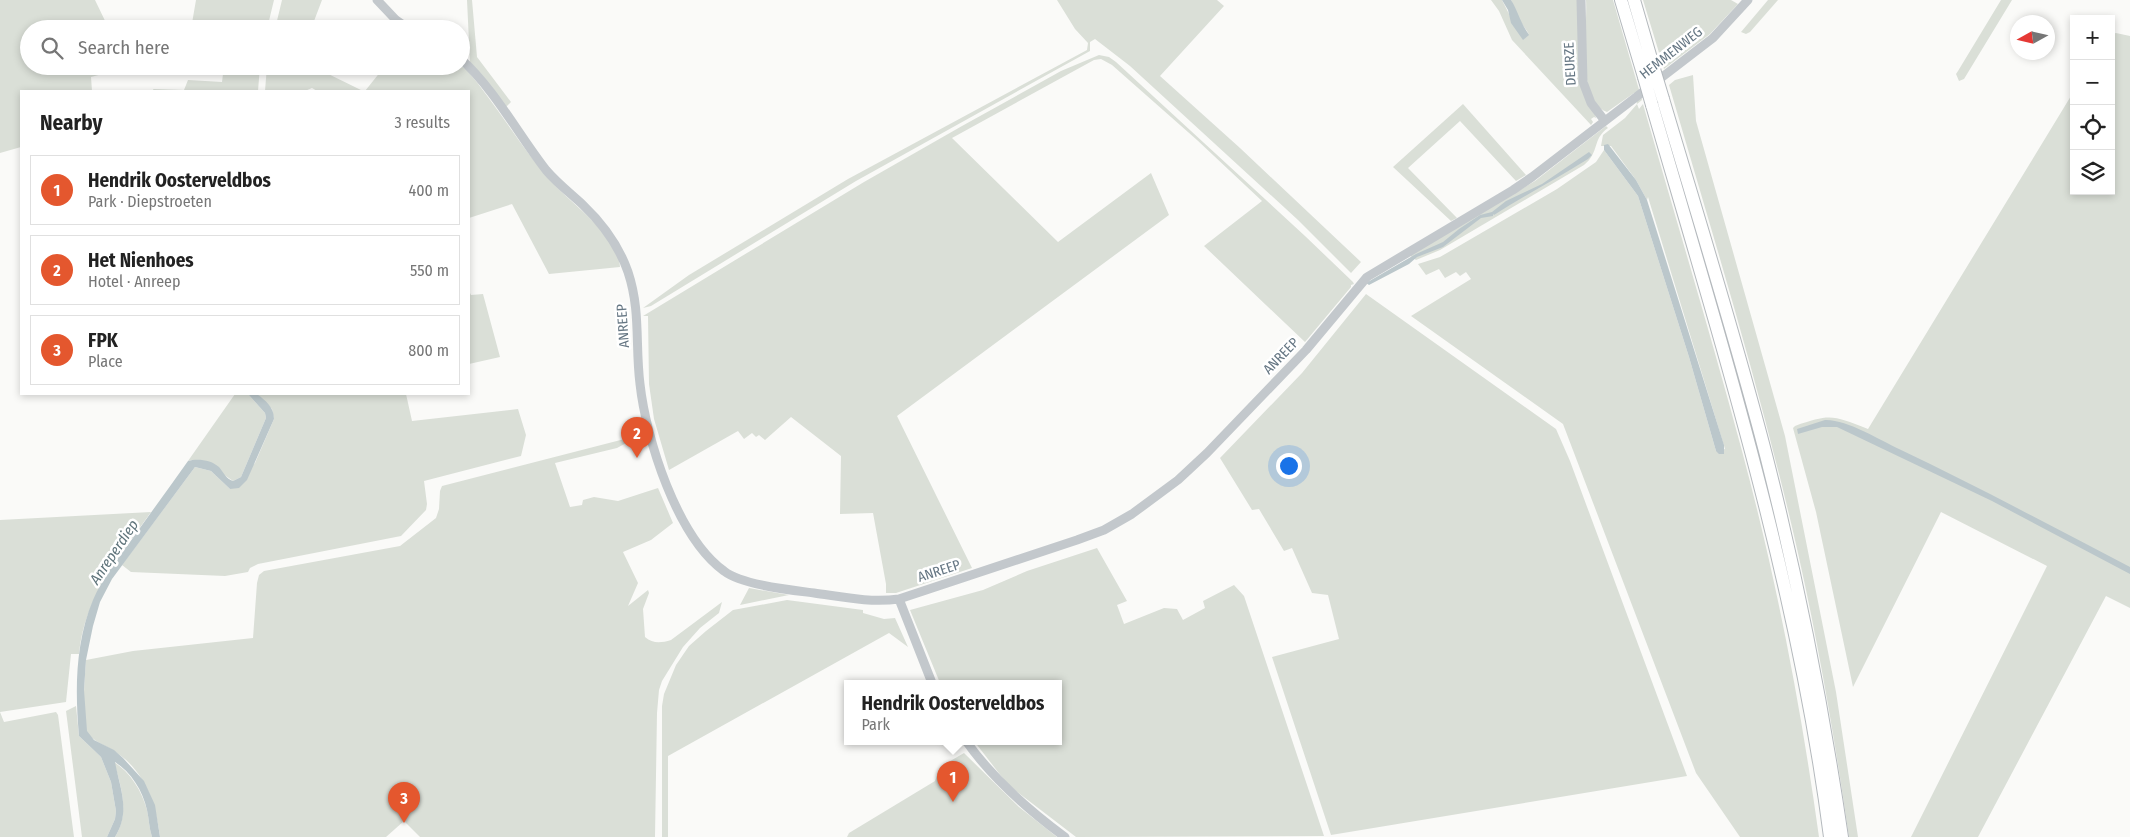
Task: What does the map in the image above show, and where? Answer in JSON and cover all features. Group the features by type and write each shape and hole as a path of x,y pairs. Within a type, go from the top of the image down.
{"highway":[{"path":"1621,0 1644,78 1658,102 1746,381 1801,601 1842,837"},
{"path":"1634,0 1654,69 1658,102 1756,466 1805,689 1830,837"}],"street":[{"path":"376,0 396,20"},
{"name":"DEURZE","path":"1581,0 1583,82 1591,103 1605,121"},
{"name":"HEMMENWEG","path":"1605,121 1713,38 1748,0"},
{"name":"ANREEP","path":"470,68 482,81 547,171 598,221 620,252 628,271 635,298 638,325 639,383 658,463 674,504 703,549 725,572 741,580 866,601 899,599 1077,540 1104,530 1144,507 1173,485 1207,453 1306,350 1367,277 1513,190 1605,121"},
{"path":"899,599 931,680"},
{"path":"969,745 1007,790 1065,837"}],"shaded area":[{"path":"0,0 95,0 105,20 20,20 20,75 98,75 91,77 92,90 20,90 20,147 0,153"},
{"path":"196,0 274,0 269,20 193,20"},
{"path":"282,0 322,0 314,20 277,20"},
{"path":"467,0 472,0 477,57 511,102 506,107 470,63 470,20 468,20"},
{"path":"1057,0 1217,0 1224,6 1160,76 1361,262 1351,273 1298,220 1130,66 1095,39 1090,42 1090,51 856,181 651,306 643,308 689,275 848,179 1087,50 1088,43 1075,29"},
{"path":"1491,0 1502,0 1510,16 1529,34 1520,21 1511,0 1579,0 1579,55 1596,118 1591,119 1593,122 1591,125 1512,40 1499,11"},
{"path":"1502,0 1511,0 1529,35 1523,40 1511,23 1508,10"},
{"path":"1586,0 1613,0 1642,100 1637,104 1634,93 1607,112 1597,105 1590,93 1585,62"},
{"path":"1643,0 1731,0 1738,4 1710,34 1664,69"},
{"path":"1768,0 1778,0 1750,32 1746,34 1741,32"},
{"path":"2001,0 2012,0 1964,79 1959,81 1956,74"},
{"path":"2115,33 2130,36 2130,608 2106,596 1978,837 1911,837 2047,566 1941,512 1853,687 1816,512 1793,428 1817,419 1832,418 1847,421 1868,429 2070,98 2070,195 2115,195"},
{"path":"1099,55 1109,57 1116,62 1353,282 1354,284 1351,285 1305,342 1204,246 1262,201 1197,140 1112,65 1101,59 1094,60 952,138 1058,242 1151,173 1169,215 897,416 972,568 896,593 886,593 873,513 840,514 841,456 791,417 765,440 759,435 756,437 752,433 744,439 738,431 669,470 654,419 649,384 648,316 643,316 864,182 1061,71"},
{"path":"470,74 540,169 603,232 617,255 620,267 549,274 512,204 470,218 470,90 366,90 378,75"},
{"path":"223,75 259,75 258,90 184,90 188,80 222,82"},
{"path":"266,75 330,75 361,90 315,90 312,88 307,90 265,90"},
{"path":"1693,75 1696,121 1785,436 1836,692 1858,837 1849,837 1817,642 1792,527 1734,306 1669,85 1675,80"},
{"path":"1463,104 1526,175 1516,181 1460,121 1408,168 1457,218 1451,221 1393,167"},
{"path":"1637,104 1639,109 1643,104 1718,364 1766,546 1777,594 1804,740 1819,837 1740,837 1696,773 1563,424 1411,316 1471,279 1466,272 1460,276 1456,272 1445,278 1439,269 1426,275 1418,264 1440,257 1557,189 1596,162 1604,150 1638,196 1689,357 1716,451 1725,449 1648,197 1647,200 1636,180 1611,146 1601,146 1603,135 1625,118"},
{"path":"1606,126 1608,128 1603,132 1592,155 1584,165 1440,250 1416,260 1409,255 1535,181"},
{"path":"1608,144 1636,180 1647,200 1724,445 1724,454 1719,454 1716,451 1689,357 1638,196 1604,150 1604,145"},
{"path":"1589,152 1592,155 1588,159 1493,214 1493,216 1481,218 1443,247 1417,257 1409,264 1369,285 1366,283 1416,254 1443,242 1480,215 1492,212 1506,201 1542,184"},
{"path":"470,293 471,295 483,294 500,357 470,364"},
{"path":"1366,294 1556,429 1570,461 1687,776 1331,835 1272,657 1339,639 1328,595 1312,593 1292,548 1284,551 1259,509 1252,510 1220,458 1302,373"},
{"path":"234,395 249,395 265,413 266,418 241,477 233,481 223,474 192,460 188,461"},
{"path":"249,395 258,395 266,402 273,411 274,419 247,480 239,488 230,489 211,471 195,467 112,579 100,602 86,660 84,690 87,731 94,740 114,750 144,781 155,805 160,837 152,837 145,803 136,783 115,762 123,800 123,809 120,827 115,837 107,837 115,819 116,811 111,782 101,757 79,736 77,702 78,667 87,616 97,592 110,570 188,461 208,461 219,467 233,481 241,477 266,418 265,413"},
{"path":"258,395 406,395 412,421 518,409 526,435 521,456 424,481 426,510 401,536 258,564 250,568 248,572 225,576 131,572 122,565 195,467 211,471 230,489 255,463 274,419 272,409"},
{"path":"1825,420 1843,423 1863,431 1957,477 2130,567 2130,574 1992,501 1837,427 1822,427 1798,434 1797,429"},
{"path":"641,435 617,448 555,463 570,507 582,505 583,500 594,497 618,501 658,488 673,523 651,540 623,552 638,583 628,606 648,590 649,593 643,609 645,637 657,642 671,640 722,602 719,613 700,628 683,647 662,681 659,690 655,837 420,837 404,821 386,837 160,837 151,799 140,776 123,758 95,740 87,732 84,707 86,660 133,651 253,638 257,583 259,575 264,571 400,546 436,518 442,486"},
{"path":"151,512 105,578 96,596 82,634 79,654 71,654 66,702 0,712 0,520"},
{"path":"1097,548 1127,601 1117,605 1124,624 1164,608 1177,609 1183,620 1205,608 1203,601 1234,585 1244,596 1324,836 1076,837 1016,791 1005,781 977,745 1062,745 1062,680 939,680 910,610 983,590 1027,571"},
{"path":"749,588 789,595 740,605"},
{"path":"787,600 863,610 863,613 884,619 895,618 908,647 889,633 668,756 668,837 662,837 662,706 664,694 676,665 689,646 733,610"},
{"path":"76,706 79,736 101,757 111,782 116,811 115,819 107,837 82,837 66,711"},
{"path":"0,712 4,722 56,712 58,715 74,837 0,837"},
{"path":"964,753 1019,807 1057,837 847,837 849,833 935,781 940,767"},
{"path":"114,762 125,771 139,789 147,810 152,837 115,837 122,819 123,800"}],"place":[{"name":"Het Nienhoes","path":"637,458"},
{"name":"Hendrik Oosterveldbos","path":"953,802"},
{"name":"FPK","path":"404,823"}],"water label":[{"name":"Anreperdiep","path":"114,552"}]}
